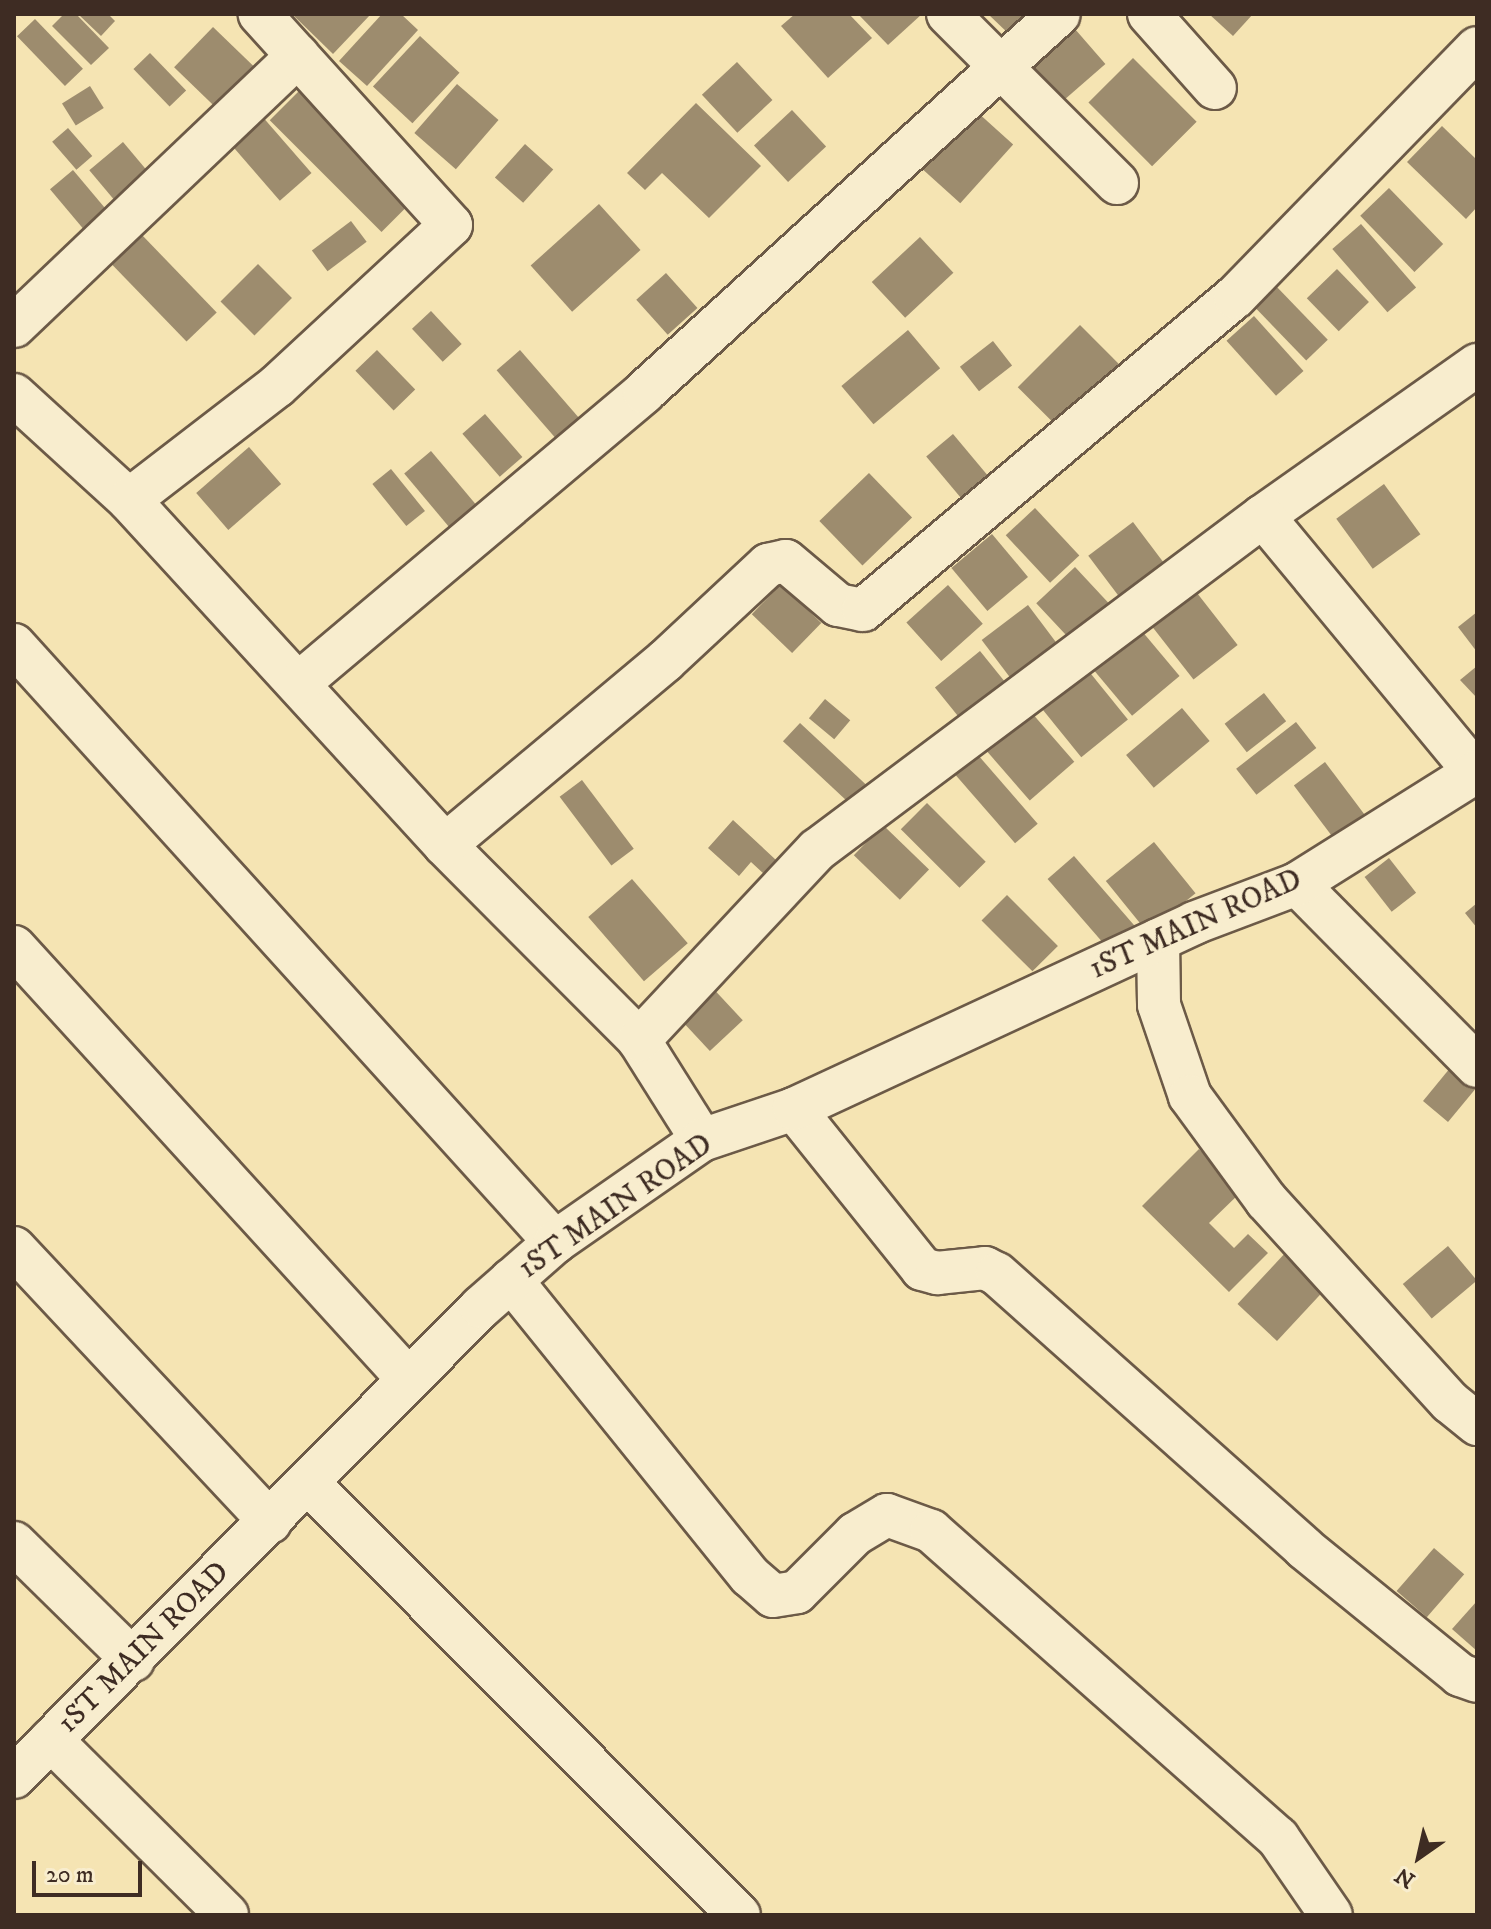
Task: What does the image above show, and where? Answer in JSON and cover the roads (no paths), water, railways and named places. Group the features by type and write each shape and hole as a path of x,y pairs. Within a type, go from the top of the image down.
{"street":[{"path":"129,500 277,386 451,225 260,14"},
{"path":"948,14 999,69 1117,183"},
{"path":"299,683 644,392 1059,14"},
{"path":"1149,14 1215,88"},
{"path":"445,845 665,661 768,565 786,561 838,605 863,610 1235,297 1477,48"},
{"path":"14,326 298,56"},
{"path":"639,1040 817,850 1263,516 1477,365"},
{"path":"14,395 129,500 445,845 639,1040 702,1140"},
{"path":"1263,516 1476,771"},
{"path":"14,645 555,1242"},
{"name":"1ST MAIN ROAD","path":"14,1777 270,1522 408,1379 511,1280 555,1242 702,1140 794,1109 1158,940 1297,884 1476,771"},
{"path":"1297,884 1477,1066"},
{"path":"1158,940 1159,1005 1190,1096 1266,1200 1450,1402 1477,1424"},
{"path":"14,947 408,1379"},
{"path":"794,1109 916,1263 937,1273 971,1268 997,1274 1304,1548 1460,1675 1477,1681"},
{"path":"14,1248 270,1522"},
{"path":"511,1280 750,1576 773,1596 797,1592 855,1534 887,1515 931,1531 1278,1838 1331,1915"},
{"path":"308,1483 739,1915"},
{"path":"14,1543 133,1660"},
{"path":"51,1740 227,1915"}]}
